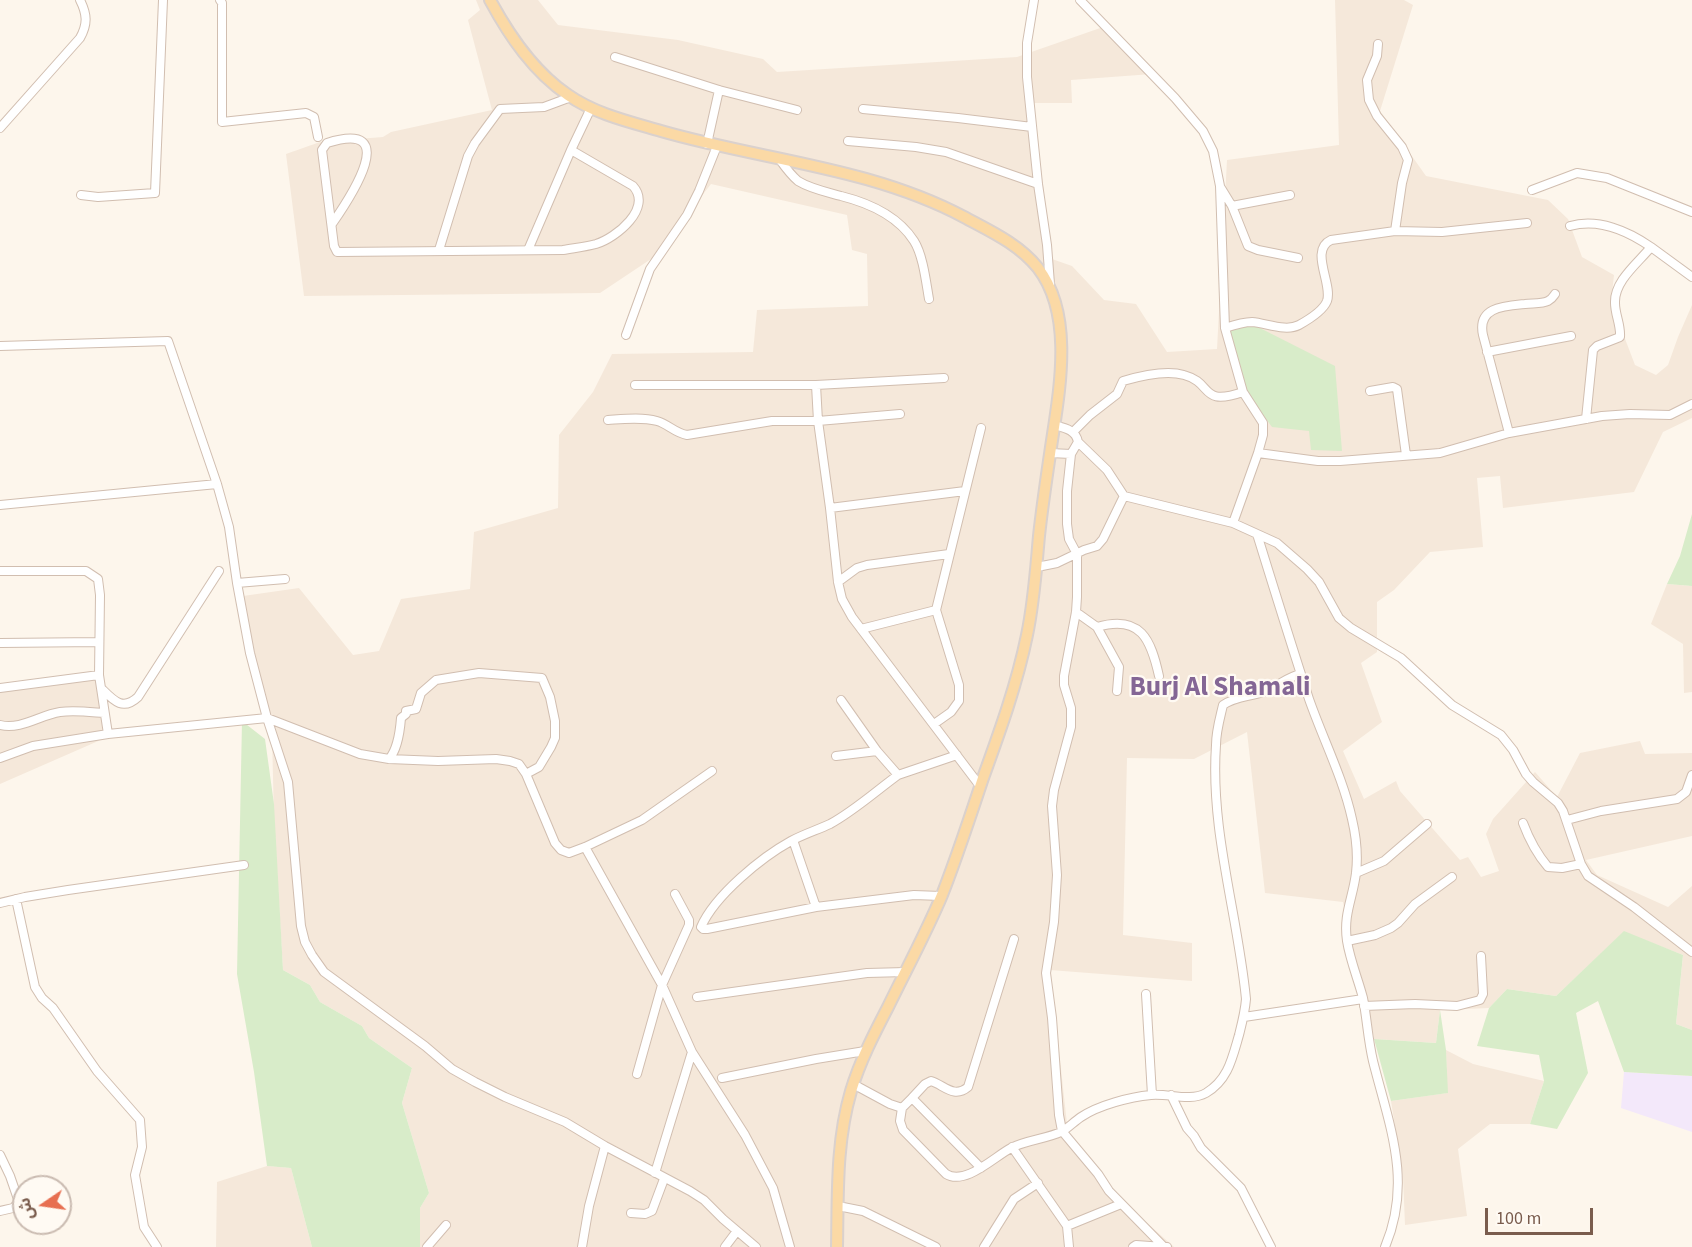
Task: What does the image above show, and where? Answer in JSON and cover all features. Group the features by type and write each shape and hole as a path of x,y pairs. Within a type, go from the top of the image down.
{"main road":[{"path":"490,0 519,47 552,83 571,97 591,108 631,122 712,145 878,183 951,210 1021,250 1038,268 1050,288 1059,320 1060,375 1028,633 1008,706 941,896 906,972 865,1051 853,1084 841,1136 838,1165 837,1247"}],"street":[{"path":"0,128 80,38 86,20 80,0"},
{"path":"81,195 155,193 163,0"},
{"path":"220,0 222,3 222,122 306,113 314,117 318,137"},
{"path":"1034,0 1028,27 1026,58 1050,288"},
{"path":"1080,0 1167,90 1203,131 1214,151 1220,186 1225,328 1243,392 1263,423 1263,435 1258,453 1233,523"},
{"path":"1378,44 1377,56 1367,80 1369,100 1377,116 1402,147 1408,160 1395,231"},
{"path":"615,57 719,90 797,110"},
{"path":"626,334 650,269 687,215 699,191 712,145 719,90"},
{"path":"439,250 468,156 475,142 500,109 544,107 571,97"},
{"path":"528,250 591,108"},
{"path":"863,109 1032,127"},
{"path":"332,224 351,197 365,165 368,149 359,140 332,142 324,146 322,154 335,248 338,252 563,249 597,244 609,238 633,217 640,195 633,186 571,150"},
{"path":"848,141 946,152 1038,184"},
{"path":"780,160 798,180 818,190 873,206 897,223 915,242 929,298"},
{"path":"1532,190 1577,173 1607,178 1692,212"},
{"path":"1220,186 1232,206 1248,246 1298,258"},
{"path":"1232,206 1290,195"},
{"path":"1225,328 1246,322 1289,327 1298,325 1320,310 1326,303 1328,293 1322,251 1326,242 1337,238 1395,231 1442,232 1527,223"},
{"path":"1570,226 1584,223 1628,233 1692,277"},
{"path":"1586,419 1593,350 1597,346 1620,337 1615,305 1617,289 1651,247"},
{"path":"1509,433 1481,328 1485,315 1491,310 1546,302 1555,294"},
{"path":"1487,352 1571,336"},
{"path":"0,346 168,341 217,484 229,527 250,653 267,718 288,782 295,871 305,942 324,972 425,1046 452,1069 505,1097 565,1122 704,1200 756,1247"},
{"path":"1074,432 1090,415 1117,394 1123,381 1137,377 1186,375 1219,398 1243,392"},
{"path":"635,385 816,385 944,378"},
{"path":"816,385 818,421 842,599 861,629 980,786"},
{"path":"1370,391 1393,387 1397,389 1406,455"},
{"path":"1258,453 1329,461 1440,453 1509,433 1586,419 1630,414 1663,416 1678,412 1692,404"},
{"path":"608,420 658,421 680,434 687,435 761,422 818,421 900,414"},
{"path":"1054,425 1074,432 1078,442 1107,470 1124,496 1233,523 1277,543 1307,569 1318,582 1339,618 1351,628 1401,658 1452,705 1501,735 1513,750 1526,774 1558,803 1567,820 1581,864 1588,876 1634,907 1692,952"},
{"path":"934,724 951,712 959,701 960,694 954,669 936,610 981,428"},
{"path":"1078,442 1071,454 1067,491 1069,539 1077,554 1076,612 1064,676 1064,686 1071,708 1071,727 1052,806 1057,875 1054,922 1046,973 1052,1018 1059,1115 1062,1131 1098,1174 1109,1191 1166,1247"},
{"path":"1050,453 1071,454"},
{"path":"0,505 217,484"},
{"path":"830,508 965,491"},
{"path":"1037,567 1058,563 1097,546 1103,539 1124,496"},
{"path":"1257,534 1301,674 1342,784 1355,836 1356,873 1347,910 1347,941 1363,1002 1371,1053 1393,1135 1397,1162 1396,1212 1385,1247"},
{"path":"838,582 857,568 867,565 949,554"},
{"path":"0,571 86,571 98,579 100,595 99,675 108,734"},
{"path":"102,689 114,700 123,704 138,697 219,572"},
{"path":"237,583 285,579"},
{"path":"861,629 936,610"},
{"path":"1076,612 1097,627 1119,667 1118,691"},
{"path":"1097,627 1118,623 1126,624 1143,634 1150,644 1159,676"},
{"path":"0,643 99,642"},
{"path":"389,759 394,753 396,740 401,733 401,718 406,711 416,709 421,693 436,680 479,673 542,678 550,697 555,721 555,738 539,767 526,774"},
{"path":"1014,939 968,1087 958,1093 930,1081 902,1108 900,1121 903,1130 950,1177 981,1168 1012,1147 1062,1131 1080,1117 1117,1102 1152,1095 1204,1094 1222,1079 1229,1069 1244,1017 1246,999 1217,809 1215,760 1217,728 1223,705 1240,697 1266,691 1292,676 1301,674"},
{"path":"0,688 99,675"},
{"path":"841,700 877,751 898,775"},
{"path":"0,726 12,727 63,711 104,712"},
{"path":"0,758 33,746 108,734 267,718 360,754 389,759 438,761 510,760 519,764 526,774 555,843 561,850 569,852 585,847 642,820 712,771"},
{"path":"836,756 877,751"},
{"path":"941,896 914,895 816,907 707,929 702,927 707,915 733,885 763,859 794,840 831,823 898,775 957,755"},
{"path":"1567,820 1677,799 1686,792 1692,775"},
{"path":"1523,823 1534,849 1548,867 1562,868 1581,864"},
{"path":"1356,873 1384,861 1427,824"},
{"path":"794,840 816,907"},
{"path":"585,847 662,985 692,1052 745,1135 773,1188 790,1247"},
{"path":"0,903 244,865"},
{"path":"1347,941 1375,935 1391,928 1414,904 1452,878"},
{"path":"637,1074 662,985 689,925 689,920 675,894"},
{"path":"16,899 35,987 42,998 53,1008 103,1078 140,1120 142,1148 135,1175 144,1227 157,1247"},
{"path":"1244,1017 1363,1002 1457,1006 1480,1000 1483,994 1481,956"},
{"path":"697,997 867,973 906,972"},
{"path":"1146,994 1152,1095"},
{"path":"722,1078 865,1051"},
{"path":"655,1173 692,1052"},
{"path":"853,1084 902,1108"},
{"path":"1171,1095 1187,1128 1201,1148 1241,1188 1271,1247"},
{"path":"912,1098 981,1168"},
{"path":"582,1247 589,1206 605,1146"},
{"path":"1012,1147 1067,1226 1069,1247"},
{"path":"0,1155 19,1202 13,1208 0,1211"},
{"path":"631,1214 645,1214 652,1211 664,1179"},
{"path":"984,1247 1014,1199 1038,1183"},
{"path":"1067,1226 1120,1204"},
{"path":"838,1206 863,1211 936,1247"},
{"path":"427,1247 446,1225"},
{"path":"725,1247 737,1232"},
{"path":"1133,1247 1136,1245 1166,1247"}],"shaded area":[{"path":"476,0 538,0 558,25 678,40 763,59 777,72 1017,57 1106,26 1152,74 1071,80 1072,103 1033,103 1052,259 1072,266 1104,300 1136,304 1167,352 1217,349 1227,160 1339,145 1335,0 1404,0 1413,5 1380,111 1426,176 1548,200 1568,219 1582,257 1614,275 1611,302 1635,365 1656,375 1668,365 1692,305 1692,418 1663,432 1634,492 1503,508 1500,476 1477,478 1483,547 1430,552 1394,590 1377,602 1377,652 1361,663 1382,722 1343,751 1364,799 1396,781 1400,791 1460,860 1468,857 1481,877 1499,871 1486,834 1493,819 1535,772 1557,797 1580,753 1640,741 1645,754 1692,753 1692,836 1586,860 1597,875 1668,907 1692,886 1692,1030 1676,1024 1683,955 1624,932 1556,996 1507,989 1489,1008 1440,1010 1436,1043 1374,1039 1343,902 1265,893 1247,732 1194,759 1127,758 1123,935 1192,943 1192,981 1050,970 1068,1133 1120,1199 1174,1247 420,1247 420,1208 429,1193 402,1103 412,1068 369,1038 362,1026 320,1002 310,985 283,970 274,819 272,736 243,596 299,588 353,655 379,651 401,599 470,589 474,532 558,508 559,435 593,392 612,354 753,352 757,310 868,306 867,254 852,250 847,215 711,184 654,257 600,293 304,296 286,154 320,142 383,137 391,132 492,110 468,20 480,10"},
{"path":"1667,584 1692,586 1692,692 1684,693 1683,644 1651,624"},
{"path":"99,675 112,735 0,784 0,691"},
{"path":"1446,1050 1473,1064 1544,1081 1530,1124 1490,1124 1458,1149 1467,1216 1405,1225 1403,1176 1391,1101 1447,1093"},
{"path":"1624,1072 1692,1076 1692,1132 1621,1108"},
{"path":"267,1166 291,1168 312,1247 216,1247 217,1182"}],"green space":[{"path":"1254,325 1335,366 1342,451 1311,450 1309,431 1272,427 1246,392 1229,330"},
{"path":"1692,514 1692,586 1667,584 1680,556"},
{"path":"242,721 265,739 274,804 283,970 310,985 320,1002 362,1026 369,1038 412,1068 402,1103 429,1193 420,1208 420,1247 312,1247 291,1168 267,1166 237,974"},
{"path":"1624,931 1683,955 1676,1024 1692,1030 1692,1076 1624,1072 1598,1001 1576,1013 1588,1073 1557,1129 1530,1124 1544,1081 1539,1055 1477,1046 1489,1008 1507,989 1556,996"},
{"path":"1440,1010 1446,1050 1448,1093 1391,1101 1374,1039 1436,1043"}],"district":[{"name":"Burj Al Shamali","path":"1220,689"}]}
